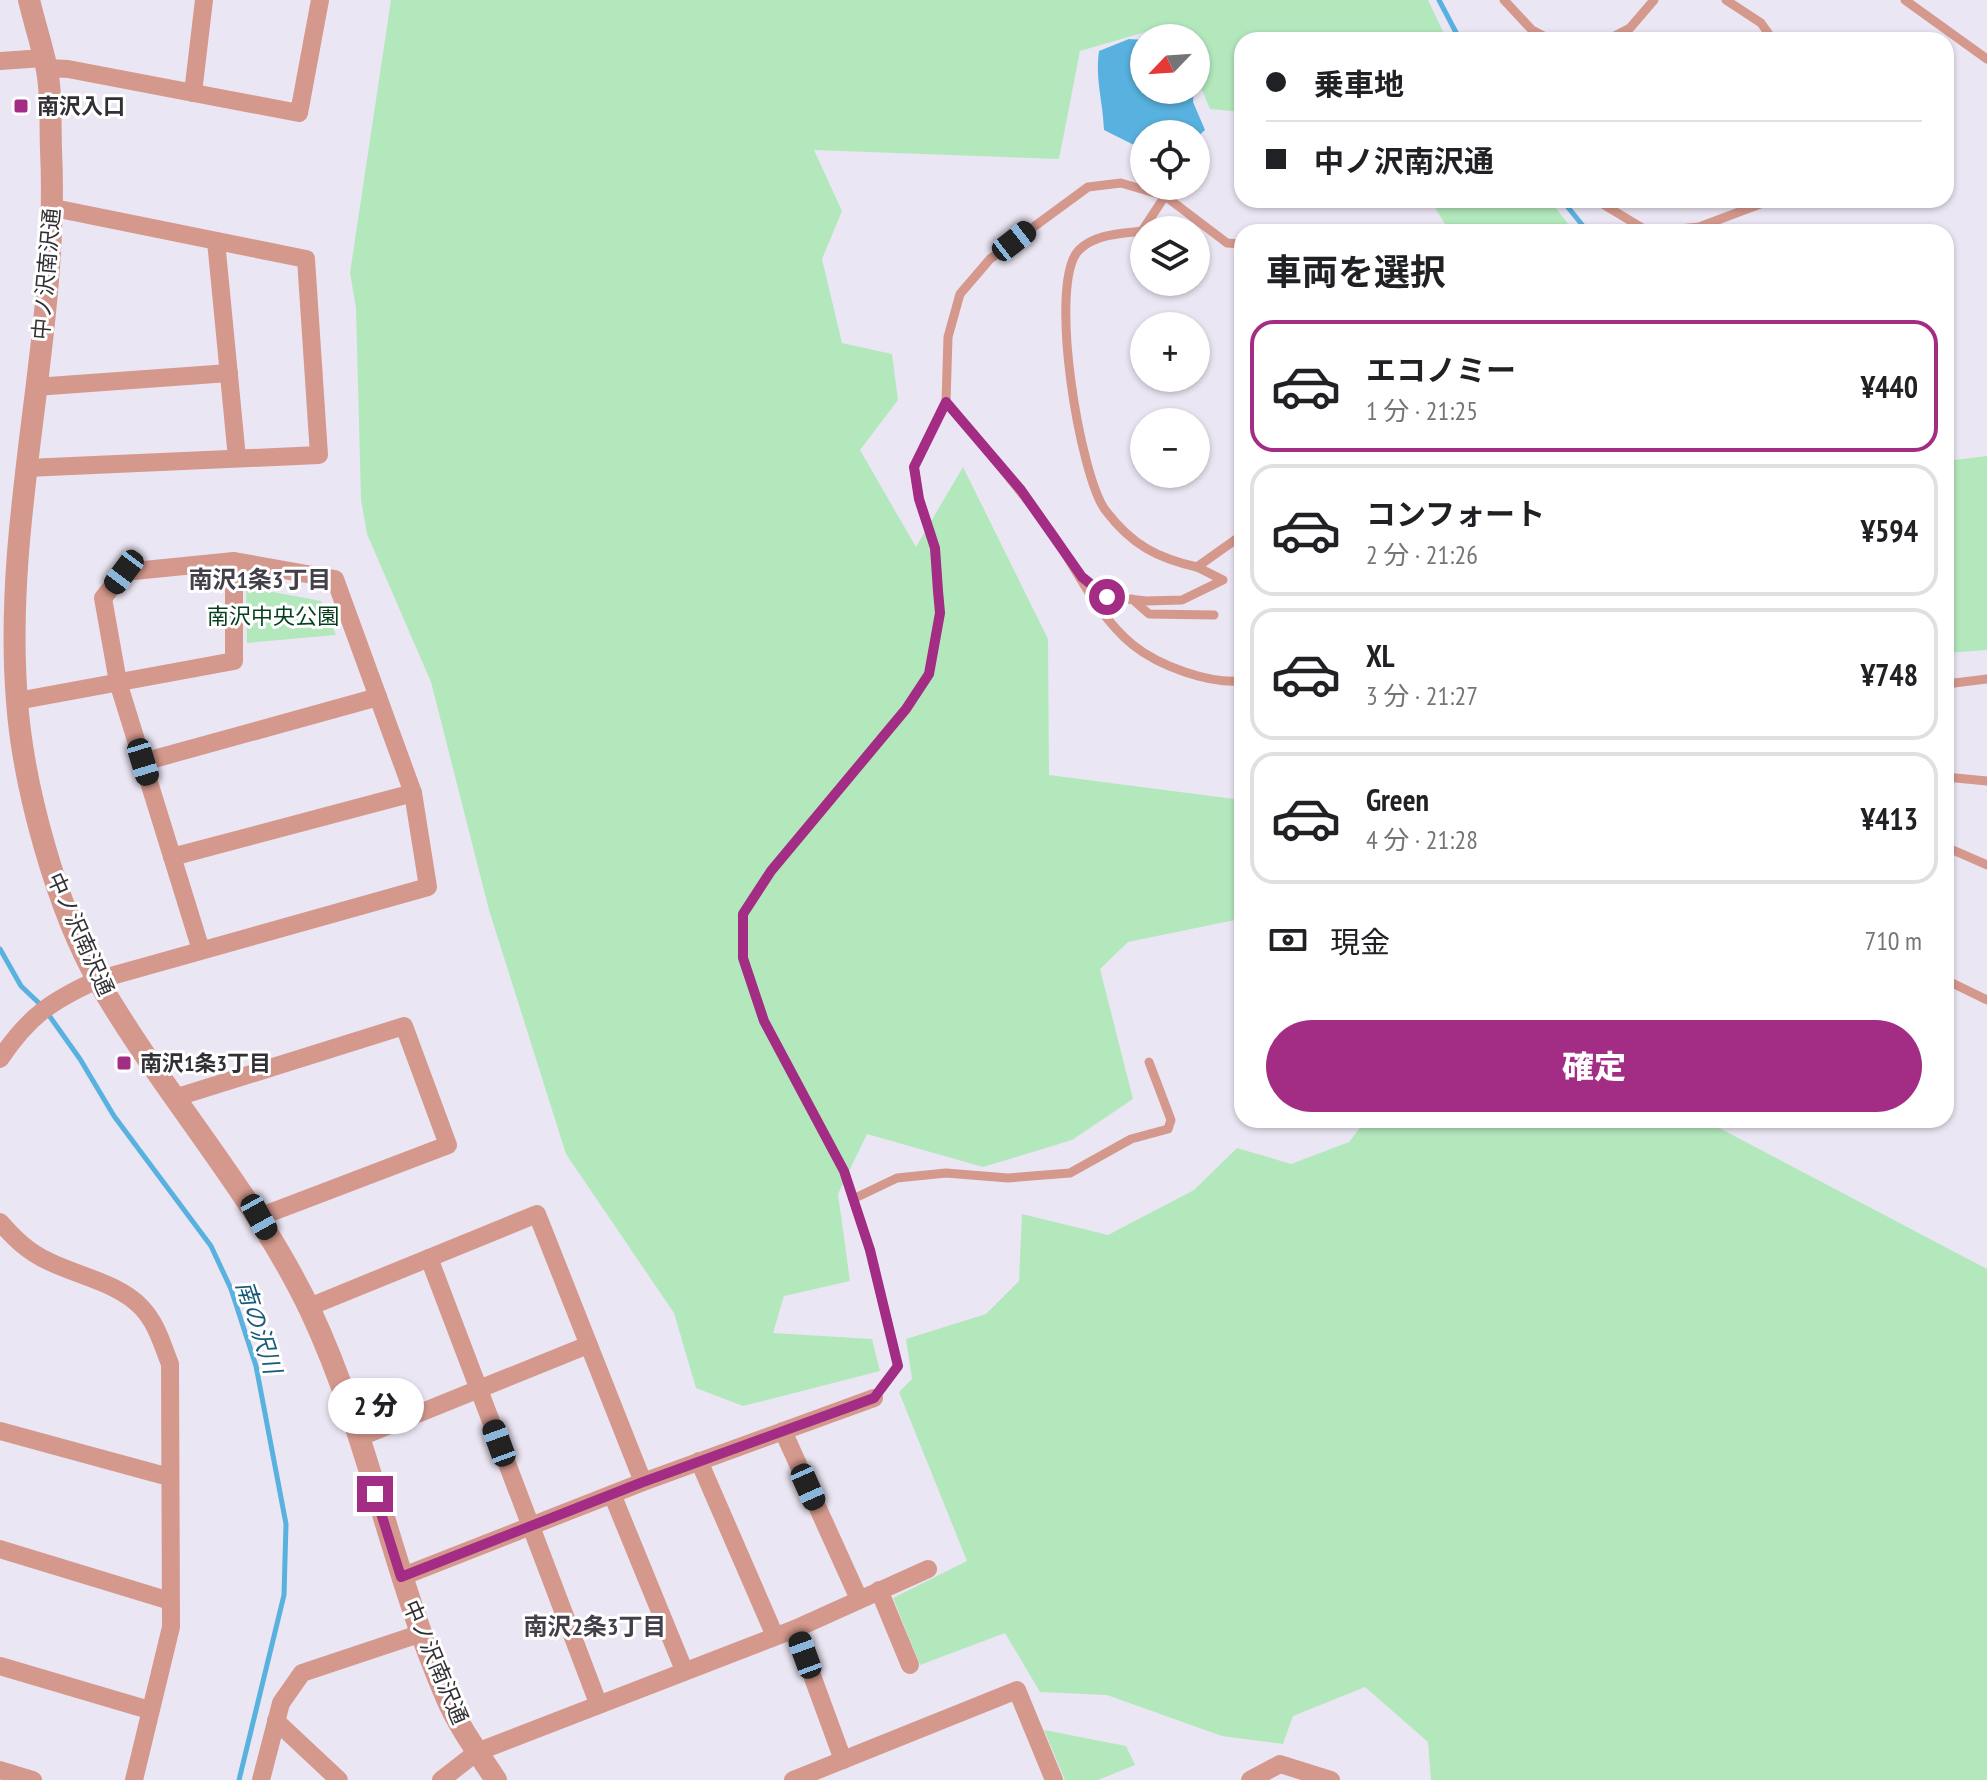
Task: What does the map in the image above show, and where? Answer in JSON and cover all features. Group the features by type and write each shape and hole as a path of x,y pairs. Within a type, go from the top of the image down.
{"street":[{"name":"中ノ沢南沢通","path":"29,0 46,63 54,208 16,609 17,701 28,776 48,858 97,980 174,1098 259,1217 309,1307 358,1438 401,1577 448,1702 496,1780"},
{"path":"193,93 204,0"},
{"path":"2,61 46,63 299,113 320,0"},
{"path":"27,468 319,455 306,259 54,208"},
{"path":"216,241 237,458"},
{"path":"35,387 229,373"},
{"path":"17,701 234,661 234,561"},
{"path":"0,1059 23,1025 64,995 97,980 428,887 413,793 335,579 234,561 124,572 103,598 118,682 201,950"},
{"path":"143,762 378,697"},
{"path":"172,857 413,793"},
{"path":"174,1098 404,1026 448,1145 259,1217"},
{"path":"309,1307 537,1214 643,1482"},
{"path":"0,1222 19,1243 47,1261 96,1280 140,1306 156,1326 170,1364 171,1627 134,1780"},
{"path":"429,1258 598,1703"},
{"path":"358,1438 588,1345"},
{"path":"401,1577 643,1482 874,1398"},
{"path":"0,1431 169,1477"},
{"path":"783,1431 859,1599"},
{"path":"699,1461 775,1636"},
{"path":"612,1494 684,1670"},
{"path":"0,1549 170,1601"},
{"path":"441,1780 477,1752 795,1629 928,1569"},
{"path":"879,1590 910,1665"},
{"path":"795,1629 843,1760"},
{"path":"261,1780 281,1703 302,1673 422,1633"},
{"path":"0,1666 149,1710"},
{"path":"793,1780 1017,1690 1054,1780"},
{"path":"276,1721 339,1780"},
{"path":"1250,1780 1280,1764 1331,1780"},
{"path":"0,1770 33,1780"}],"lane":[{"path":"1504,0 1530,32"},
{"path":"1622,32 1630,28 1654,0"},
{"path":"1726,0 1761,23 1767,32"},
{"path":"1905,0 1951,32"},
{"path":"1954,34 1987,59"},
{"path":"874,1398 898,1366 853,1199 844,1171 764,1021 743,958 743,914 771,871 906,709 929,674 939,600 935,548 919,499 914,467 946,402 948,337 960,294 990,259 1088,187 1121,183 1130,186"},
{"path":"1082,577 1107,597 1132,599 1182,600 1223,580 1197,567 1161,559 1123,530 1103,508 1085,452 1065,328 1066,281 1077,251 1100,237 1142,231 1162,200"},
{"path":"1170,200 1227,243 1234,243"},
{"path":"1609,208 1636,224"},
{"path":"1707,224 1750,208"},
{"path":"946,402 1021,490 1107,618 1134,646 1167,664 1226,682 1234,682"},
{"path":"1197,567 1234,541"},
{"path":"1132,599 1149,614 1214,615"},
{"path":"1954,683 1987,679"},
{"path":"1954,778 1987,781"},
{"path":"1954,851 1987,865"},
{"path":"1954,984 1987,1000"},
{"path":"853,1199 897,1178 946,1173 1008,1178 1070,1173 1131,1139 1168,1129 1171,1120 1149,1062"}],"green space":[{"path":"391,0 1428,0 1443,32 1234,32 1234,111 1210,109 1208,104 1210,24 1130,24 1130,36 1080,51 1059,159 814,150 842,211 822,259 842,343 892,354 898,400 860,450 916,547 963,467 1048,639 1049,775 1234,799 1234,920 1128,942 1100,969 1133,1099 1072,1140 983,1167 867,1134 838,1194 850,1281 784,1296 773,1333 872,1339 880,1371 743,1406 696,1388 674,1313 566,1154 489,910 431,682 367,534 361,500 356,308 350,273"},
{"path":"1435,208 1556,208 1568,224 1445,224"},
{"path":"1987,456 1987,650 1954,652 1954,460"},
{"name":"南沢中央公園","path":"246,587 321,601 336,635 247,643"},
{"path":"1360,1128 1719,1128 1987,1269 1987,1780 1431,1780 1428,1742 1365,1687 1293,1716 1283,1744 1222,1736 1107,1695 1040,1692 1005,1633 920,1665 893,1598 967,1561 899,1392 912,1379 906,1339 986,1314 1019,1281 1022,1214 1108,1235 1194,1190 1237,1148 1291,1164 1349,1142"},
{"path":"1044,1730 1126,1746 1135,1765 1098,1780 1065,1780"}],"water":[{"path":"1130,39 1130,104 1194,104 1201,120 1130,120 1130,143 1104,130 1099,51"}],"waterway":[{"path":"1439,0 1456,32"},
{"path":"1568,208 1582,224"},
{"name":"南の沢川","path":"0,949 21,986 42,1006"},
{"name":"南の沢川","path":"48,1014 80,1059 114,1116 211,1246 231,1289 256,1366 286,1524 284,1595 239,1780"}],"place":[{"name":"南沢入口","path":"21,106"},
{"name":"南沢1条3丁目","path":"124,1063"}],"district":[{"name":"南沢1条3丁目","path":"260,579"},
{"name":"南沢2条3丁目","path":"595,1626"}],"route":[{"path":"375,1494 401,1577 643,1482 874,1398 898,1366 870,1250 844,1171 764,1021 743,958 743,914 771,871 906,709 929,674 940,613 935,548 919,499 914,467 946,402 1021,490 1082,577 1107,597"}]}
